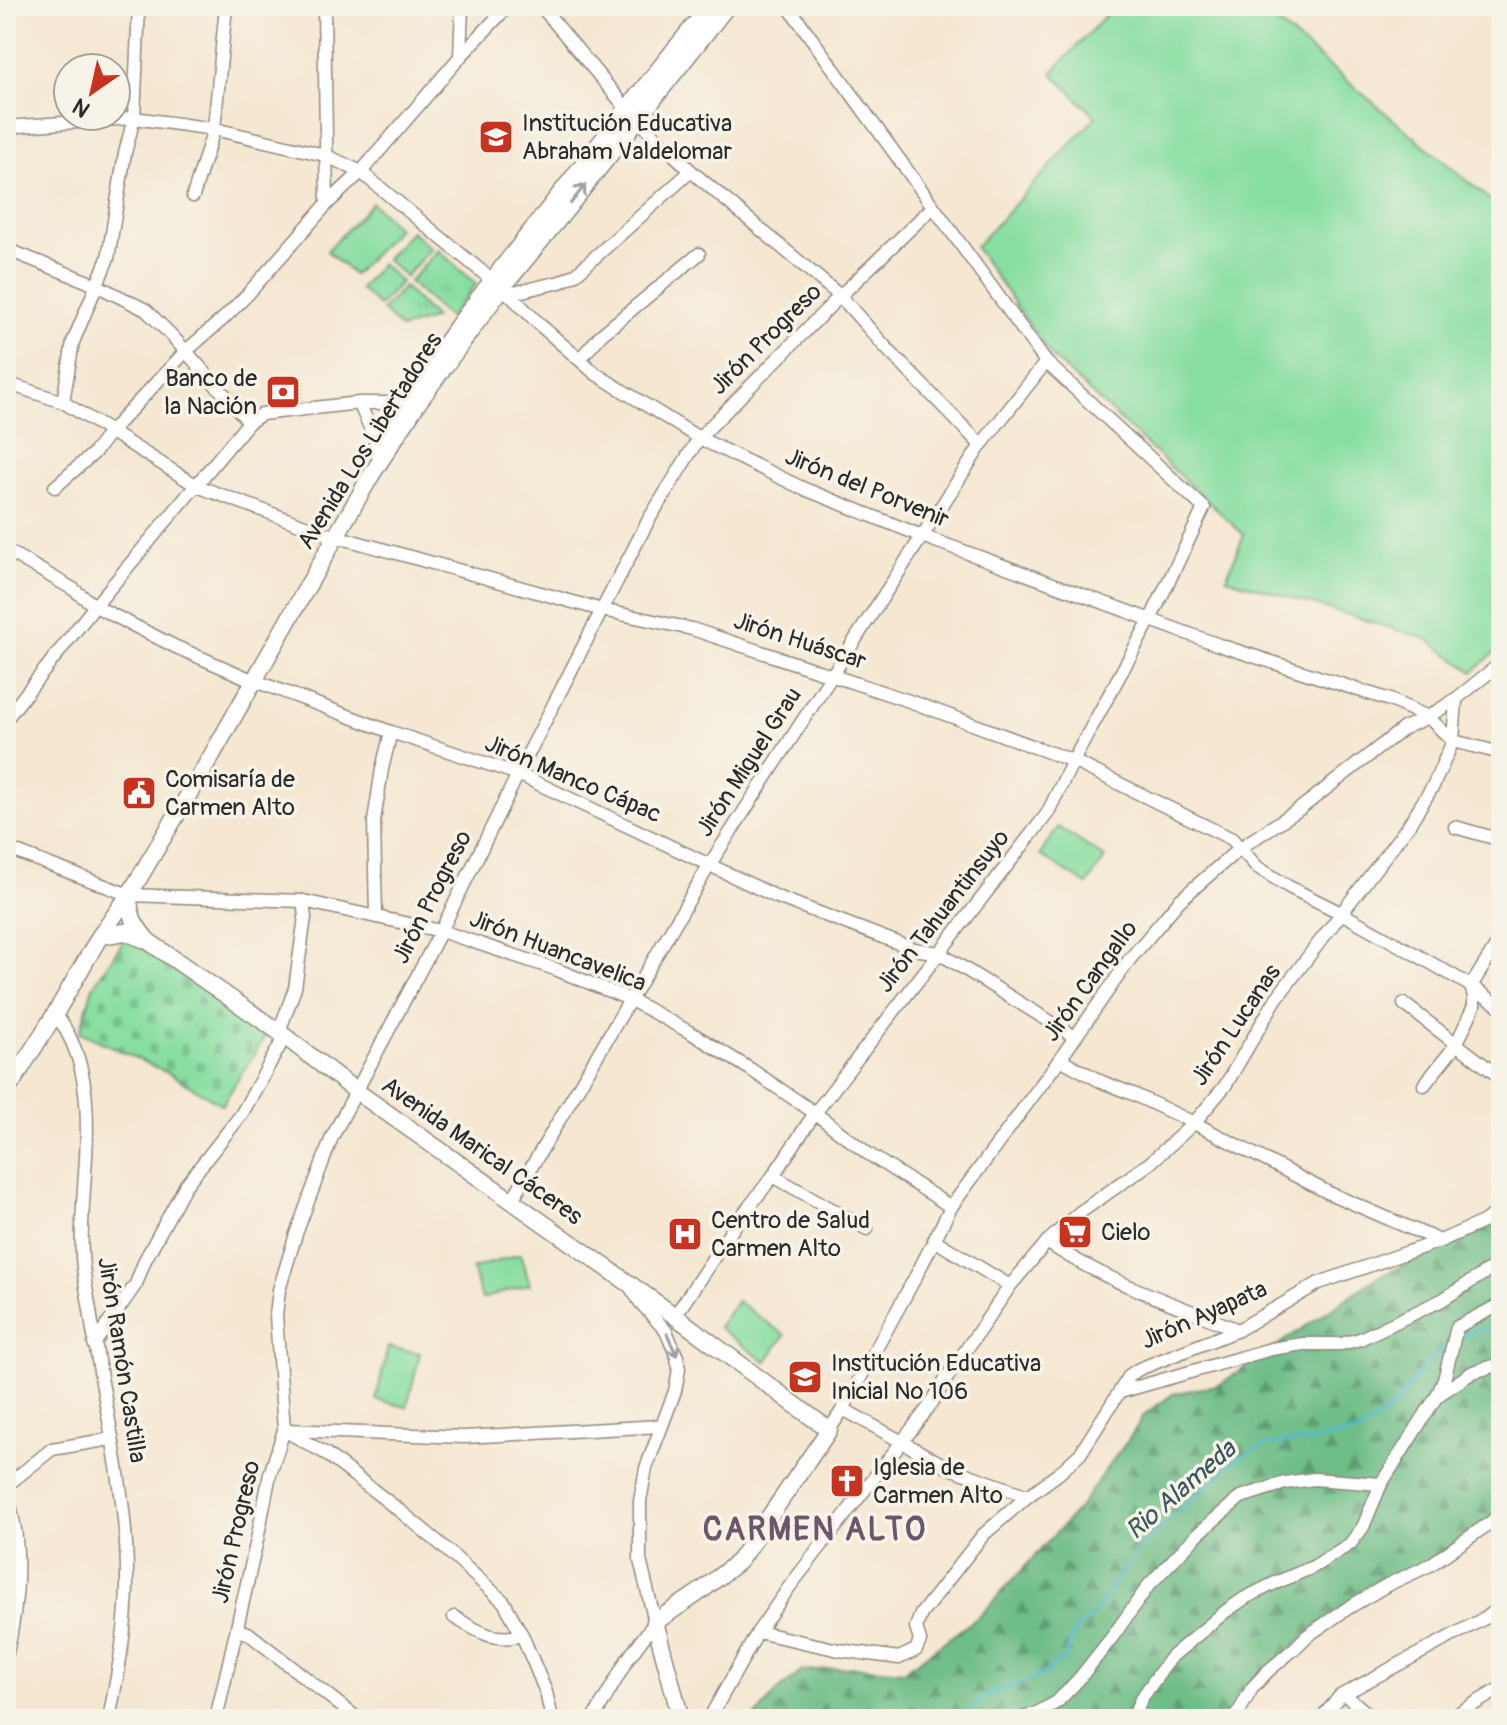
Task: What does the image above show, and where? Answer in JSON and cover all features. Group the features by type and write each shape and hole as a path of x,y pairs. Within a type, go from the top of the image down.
{"street":[{"path":"63,402 73,342 108,258 125,153 134,118 139,6"},
{"path":"193,196 214,129 226,6"},
{"path":"324,6 327,204"},
{"path":"460,57 462,6"},
{"path":"55,487 94,453 186,351 247,295 508,6"},
{"path":"541,6 632,114 691,171 840,296 981,445"},
{"name":"Avenida Los Libertadores","path":"6,1092 100,936 129,895 135,866 250,678 330,535 410,403 429,363 501,287 710,6"},
{"name":"Avenida Los Libertadores","path":"632,114 727,6"},
{"path":"788,6 1046,362"},
{"path":"6,127 134,118 214,129 325,155"},
{"name":"Jirón del Porvenir","path":"325,155 361,172 501,287 596,374 699,438 802,488 922,536 1219,645 1390,700 1428,717 1453,741"},
{"path":"501,287 560,282 576,274 691,171"},
{"name":"Jirón Progreso","path":"216,1719 270,1474 284,1430 276,1315 279,1290 332,1137 441,931 648,521 699,438 933,207"},
{"path":"6,249 96,285 146,310 249,422"},
{"path":"580,359 601,335 699,254"},
{"name":"Jirón Miguel Grau","path":"512,1200 710,864 981,445 1046,362"},
{"name":"Jirón Tahuantinsuyo","path":"675,1316 815,1113 1047,814 1151,618 1204,508 1046,362"},
{"name":"Jirón Huáscar","path":"6,383 63,402 197,486 330,535 602,610 692,629 832,674 1073,761 1232,839 1257,867 1471,986 1501,1007"},
{"path":"6,719 95,606 249,422 262,414 359,403 410,403"},
{"path":"359,403 382,448"},
{"name":"Jirón Manco Cápac","path":"6,550 73,589 95,606 176,647 391,732 518,774 777,897 914,949 939,953 1075,1037"},
{"name":"Jirón Cangallo","path":"829,1430 951,1207 1130,959 1179,901 1240,848 1301,808 1404,728 1456,699 1501,663"},
{"name":"Jirón Lucanas","path":"709,1719 758,1632 929,1407 1010,1286 1047,1242 1079,1213 1150,1163 1194,1123 1225,1086 1276,999 1408,826 1433,786 1453,741 1456,699"},
{"path":"376,917 374,821 391,732"},
{"path":"1453,741 1501,753"},
{"path":"1455,827 1501,840"},
{"name":"Jirón Huancavelica","path":"6,848 129,895 303,901 441,931 555,969 629,999 739,1062 815,1113 867,1153 951,1207"},
{"path":"129,895 129,910 134,924 148,941"},
{"path":"94,1344 136,1284 145,1260 185,1186 241,1115 281,1035 295,988 305,917 303,901"},
{"name":"Avenida Marical Cáceres","path":"100,936 125,932 148,941 675,1316 829,1430"},
{"path":"1424,1085 1456,1045 1474,1006 1471,986 1501,938"},
{"path":"1404,1004 1501,1078"},
{"name":"Jirón Ramón Castilla","path":"55,1014 77,1051 88,1112 82,1256 124,1523 127,1580 125,1628 109,1719"},
{"path":"1060,1059 1102,1082 1194,1123 1329,1193 1440,1241"},
{"path":"773,1176 867,1229"},
{"name":"Jirón Ayapata","path":"758,1632 839,1650 899,1658 908,1655 916,1650 920,1641 916,1627 921,1614 983,1535 1080,1454 1130,1375 1238,1330 1319,1283 1440,1241 1483,1222 1501,1209"},
{"path":"934,1240 1010,1286"},
{"path":"1047,1242 1070,1258 1110,1278 1238,1330"},
{"path":"1120,1392 1271,1349 1303,1344 1341,1344 1360,1339 1442,1300 1501,1265"},
{"path":"627,1282 666,1331 679,1369 675,1391 646,1468 640,1501 640,1560 681,1719"},
{"path":"1133,1719 1141,1699 1171,1657 1226,1611 1273,1584 1313,1567 1350,1544 1363,1527 1381,1484 1437,1396 1457,1327 1501,1304"},
{"path":"1437,1396 1473,1372 1501,1364"},
{"path":"843,1409 947,1467 1028,1496"},
{"path":"284,1430 464,1437 661,1426"},
{"path":"284,1430 325,1453 438,1542 504,1602 546,1692 552,1719"},
{"path":"598,1716 627,1660 655,1622 739,1561 829,1430"},
{"path":"6,1657 18,1574 16,1537 6,1488 47,1451 111,1439"},
{"path":"1020,1719 1057,1702 1113,1636 1149,1585 1199,1533 1241,1497 1285,1483 1314,1479 1381,1484"},
{"path":"1235,1719 1252,1688 1307,1636 1387,1585 1430,1565 1501,1515"},
{"path":"1321,1719 1344,1694 1487,1617 1501,1605"},
{"path":"454,1617 490,1636 507,1639 522,1635"},
{"path":"237,1630 248,1633 358,1719"},
{"path":"1344,1694 1374,1719"},
{"path":"1449,1719 1498,1694"}],"green space":[{"path":"1114,6 1257,6 1501,209 1501,647 1473,672 1427,639 1226,578 1244,535 1052,357 975,247 1096,117 1052,73"},
{"path":"372,203 398,228 354,275 327,251"},
{"path":"411,231 431,248 405,277 386,259"},
{"path":"438,250 476,284 449,318 409,282"},
{"path":"381,264 401,282 379,306 360,289"},
{"path":"404,287 435,318 401,329 382,310"},
{"path":"1058,827 1105,858 1087,885 1040,855"},
{"path":"126,937 268,1032 222,1105 172,1075 80,1032 93,987"},
{"path":"1501,1222 1501,1511 1442,1553 1327,1617 1253,1683 1237,1719 753,1719 777,1692 802,1671 856,1667 904,1671 981,1615 1079,1508 1145,1414 1173,1394 1221,1384 1378,1277"},
{"path":"520,1254 530,1284 482,1299 472,1269"},
{"path":"737,1301 785,1335 766,1362 718,1327"},
{"path":"388,1347 420,1353 407,1407 376,1400"}],"waterway":[{"name":"Rio Alameda","path":"1459,1339 1474,1330 1501,1329"},
{"name":"Rio Alameda","path":"966,1719 973,1707 991,1693 1041,1676 1066,1657 1073,1634 1094,1613 1135,1553 1238,1458 1264,1445 1310,1441 1362,1431 1392,1408 1433,1355 1449,1345"}],"place":[{"name":"Institución Educativa Abraham Valdelomar","path":"496,137"},
{"name":"Banco de la Nación","path":"283,392"},
{"name":"Comisaría de Carmen Alto","path":"139,793"},
{"name":"Cielo","path":"1075,1232"},
{"name":"Centro de Salud Carmen Alto","path":"685,1234"},
{"name":"Institución Educativa Inicial Nº 106","path":"805,1377"},
{"name":"Iglesia de Carmen Alto","path":"847,1481"}],"district":[{"name":"CARMEN ALTO","path":"815,1530"}]}
